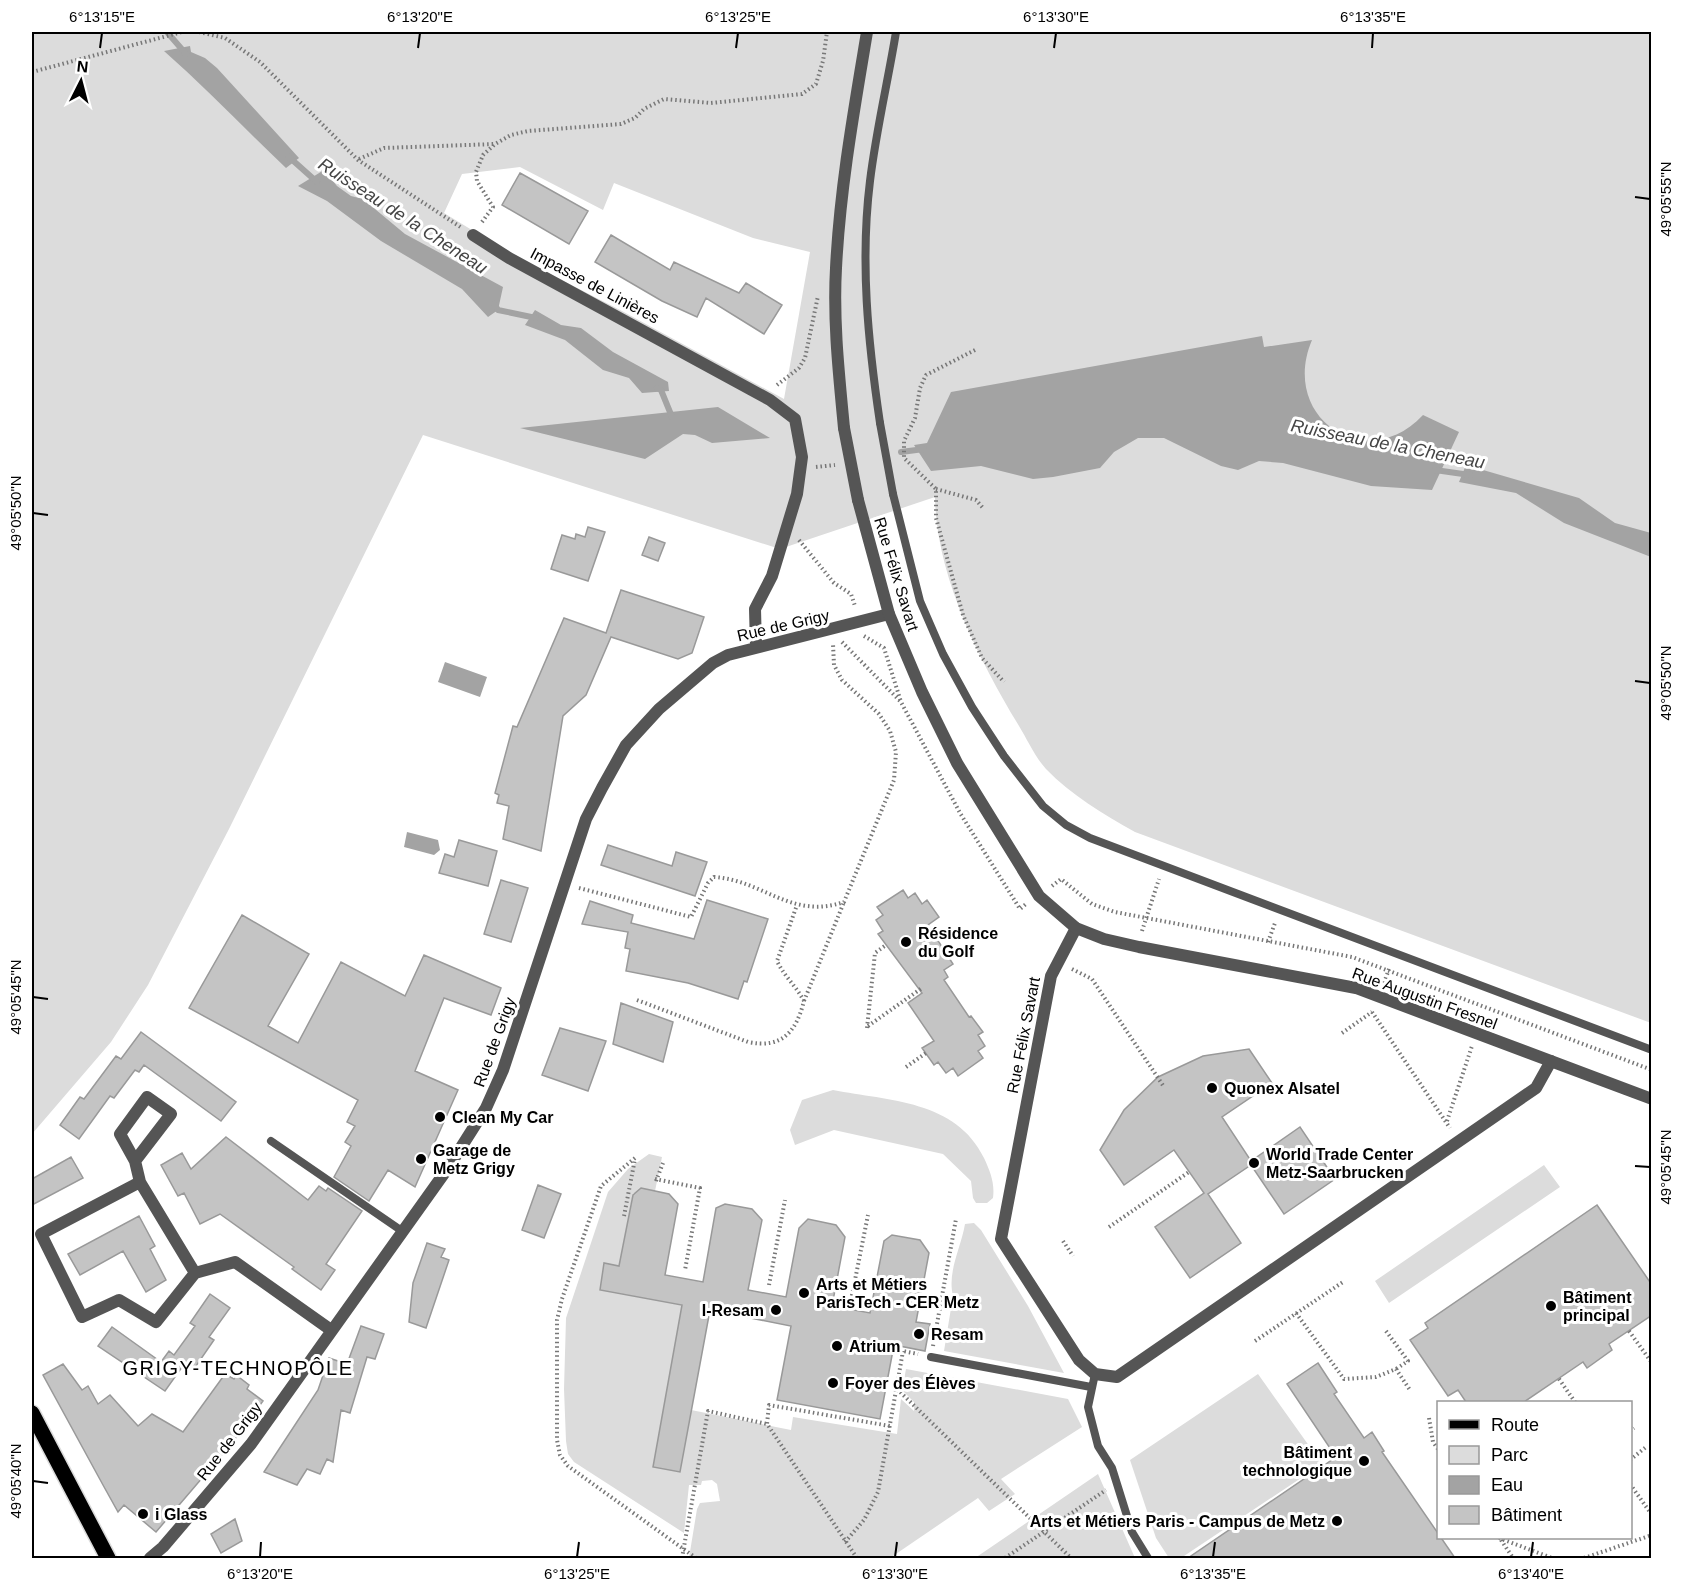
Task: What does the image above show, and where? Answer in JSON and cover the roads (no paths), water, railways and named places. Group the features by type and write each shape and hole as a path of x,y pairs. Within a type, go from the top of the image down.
{"main road":[{"path":"32,1413 108,1558"}],"street":[{"name":"Rue Félix Savart","path":"867,32 842,187 836,268 837,343 844,428 858,500 889,614 922,692 957,763 1039,896 1076,928 1051,976 1001,1239 1093,1381"},
{"name":"Impasse de Linières","path":"473,235 509,258 770,400 795,419 800,438 801,463 797,494 772,576 755,609 756,647"},
{"name":"Rue de Grigy","path":"150,1558 163,1547 251,1444 486,1108 503,1070 586,819 626,745 659,709 713,663 728,655 830,631 889,614"},
{"name":"Rue Augustin Fresnel","path":"1076,928 1104,939 1139,947 1356,988 1652,1099"},
{"path":"1093,1381 1117,1377 1459,1143 1536,1088 1551,1061"},
{"path":"135,1161 171,1114 147,1097 120,1134 135,1161 140,1182 195,1273"},
{"path":"140,1182 42,1234 82,1317 119,1300 156,1322 195,1273 235,1262 331,1330"}],"lane":[{"path":"896,32 870,181 867,223 865,300 880,423 893,494 920,601 943,654 1004,756 1043,806 1066,825 1090,838 1652,1050"},
{"path":"271,1141 402,1231"},
{"path":"931,1357 1093,1381 1088,1407 1098,1446 1112,1468 1132,1532 1148,1558"}],"water":[{"path":"190,46 191,52 205,58 217,68 299,158 286,168 164,51"},
{"path":"324,170 337,186 351,196 363,199 405,234 503,287 498,310 488,317 462,289 381,241 327,201 298,186"},
{"path":"535,310 561,325 581,328 613,352 668,382 669,391 642,393 629,378 603,370 565,340 525,325"},
{"path":"1262,336 1264,347 1312,340 1305,368 1307,393 1318,414 1334,430 1354,439 1377,440 1401,432 1423,415 1459,432 1432,490 1371,486 1283,463 1259,461 1238,470 1221,466 1164,438 1138,438 1114,452 1100,468 1033,479 981,466 931,471 914,445 927,443 951,392"},
{"path":"718,407 770,438 712,443 695,435 683,434 645,459 520,428"},
{"path":"1466,465 1579,498 1615,523 1651,533 1651,557 1564,523 1516,493 1459,482"},
{"path":"445,662 487,677 480,697 438,682"},
{"path":"407,832 438,840 440,850 434,855 404,847"}],"waterway":[{"name":"Ruisseau de la Cheneau","path":"167,32 186,54"},
{"name":"Ruisseau de la Cheneau","path":"289,157 317,182"},
{"name":"Ruisseau de la Cheneau","path":"494,304 498,310 536,318"},
{"name":"Ruisseau de la Cheneau","path":"657,388 661,390 672,417"},
{"name":"Ruisseau de la Cheneau","path":"901,452 924,449"},
{"name":"Ruisseau de la Cheneau","path":"1435,470 1470,475"}],"place":[{"name":"Résidence du Golf","path":"906,942"},
{"name":"Quonex Alsatel","path":"1212,1088"},
{"name":"Clean My Car","path":"440,1117"},
{"name":"Garage de Metz Grigy","path":"421,1159"},
{"name":"World Trade Center Metz-Saarbrucken","path":"1254,1163"},
{"name":"Arts et Métiers ParisTech - CER Metz","path":"804,1293"},
{"name":"Bâtiment principal","path":"1551,1306"},
{"name":"I-Resam","path":"776,1310"},
{"name":"Resam","path":"919,1334"},
{"name":"Atrium","path":"837,1346"},
{"name":"Foyer des Élèves","path":"833,1383"},
{"name":"Bâtiment technologique","path":"1364,1461"},
{"name":"i Glass","path":"143,1514"},
{"name":"Arts et Métiers Paris - Campus de Metz","path":"1337,1521"}],"district":[{"name":"GRIGY-TECHNOPÔLE","path":"238,1368"}]}
